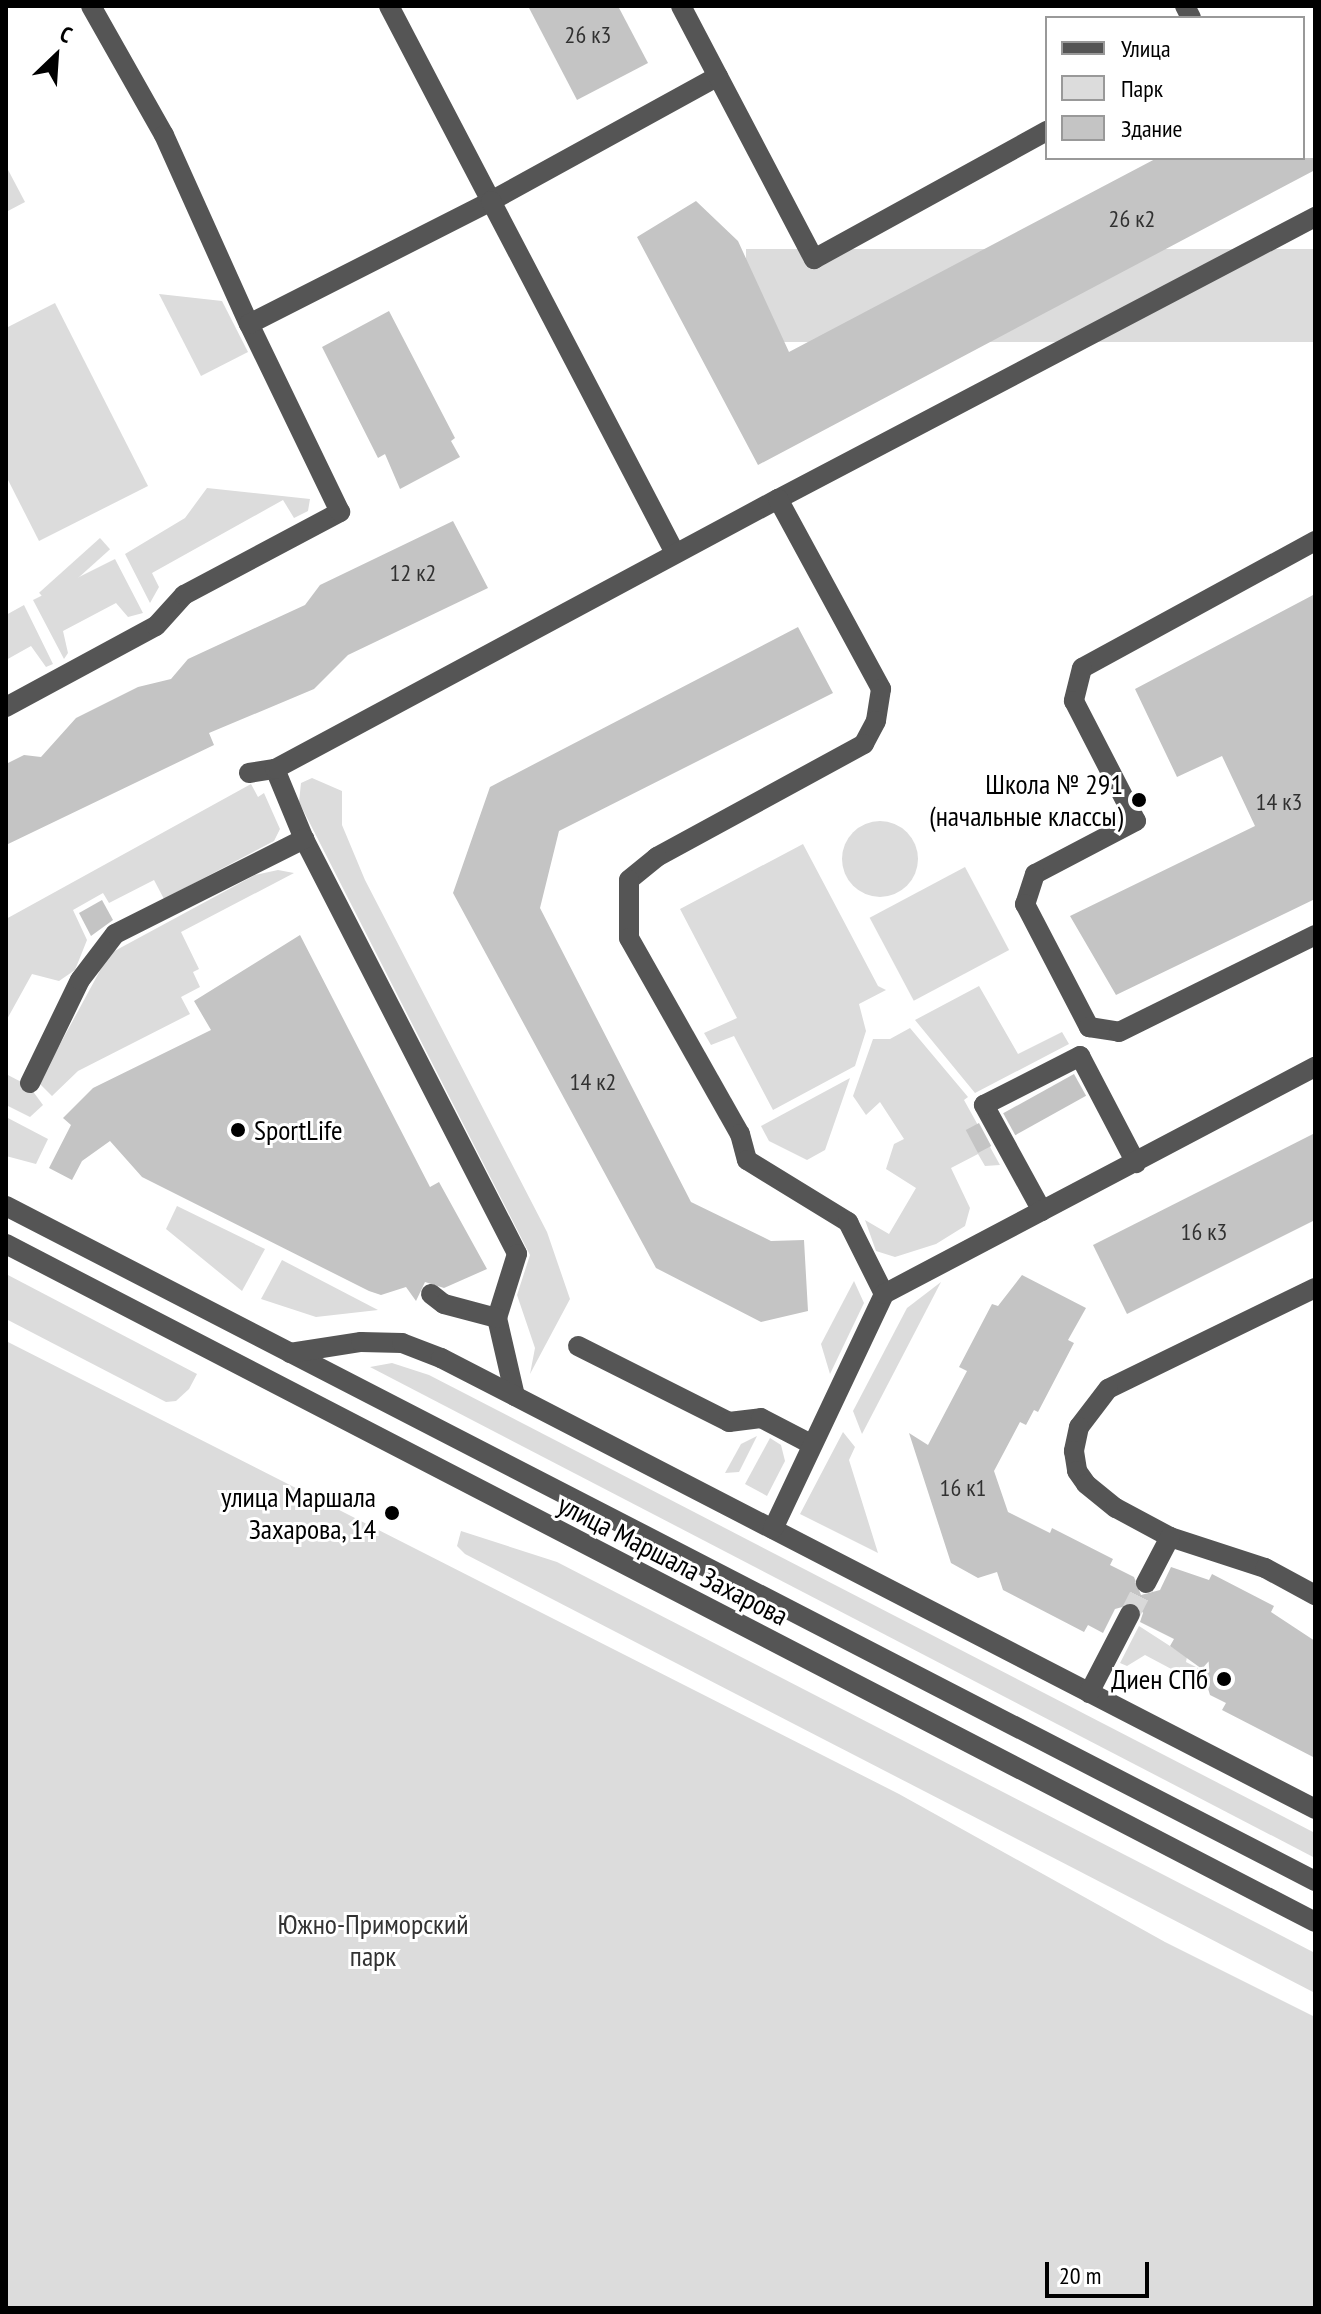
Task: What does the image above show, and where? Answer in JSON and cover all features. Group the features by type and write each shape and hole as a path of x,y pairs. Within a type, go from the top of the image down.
{"street":[{"path":"6,707 156,626 184,595 340,512 249,324 164,135 91,6"},
{"path":"389,6 675,553"},
{"path":"681,6 814,259 1045,132"},
{"path":"249,324 491,201 718,76"},
{"path":"249,773 275,769 675,553 1315,217"},
{"path":"778,499 881,689 876,721 864,744 657,857 629,880 629,938 740,1134 747,1160 848,1222 884,1294"},
{"path":"1315,541 1082,668 1074,701 1136,821 1035,874 1025,904 1089,1027 1119,1032 1315,935"},
{"path":"275,769 304,839 517,1254 497,1318 515,1396"},
{"path":"30,1083 80,980 115,934 304,839"},
{"path":"1042,1211 984,1105 1080,1056 1136,1163"},
{"path":"773,1529 884,1294 1315,1067"},
{"name":"улица Маршала Захарова","path":"6,1206 1315,1881"},
{"name":"улица Маршала Захарова","path":"6,1244 1315,1922"},
{"path":"1315,1288 1108,1389 1079,1427 1074,1451 1077,1471 1086,1484 1116,1508 1170,1537 1265,1568 1315,1595"},
{"path":"431,1294 444,1304 497,1318"},
{"path":"290,1353 361,1342 402,1343 515,1396 1315,1809"},
{"path":"578,1346 729,1422 761,1418 811,1444"},
{"path":"1146,1583 1170,1537"},
{"path":"1089,1693 1130,1614"}],"green space":[{"path":"6,166 25,202 6,212"},
{"path":"746,249 1315,249 1315,342 746,342"},
{"path":"159,294 222,301 248,352 201,376"},
{"path":"55,303 148,486 39,541 6,476 6,328"},
{"path":"207,488 310,499 308,511 294,518 283,500 152,573 159,587 150,603 125,554 185,518"},
{"path":"100,538 110,549 49,604 39,593"},
{"path":"115,559 143,613 128,617 116,603 63,631 68,653 64,659 33,600"},
{"path":"24,605 53,664 46,667 31,646 6,660 6,615"},
{"path":"312,778 342,791 342,825 365,880 547,1232 570,1299 530,1374 535,1348 517,1295 530,1255 299,802 301,783"},
{"path":"251,784 258,797 264,793 280,829 274,841 164,899 154,880 109,903 103,893 73,910 87,940 75,970 59,981 32,974 6,1021 6,919"},
{"path":"880,821 894,824 907,832 915,845 918,859 915,873 907,886 894,894 880,897 866,894 853,886 845,873 842,859 845,845 853,832 866,824"},
{"path":"803,844 878,986 886,990 859,1004 866,1031 855,1066 773,1110 734,1036 711,1045 704,1033 737,1018 680,909"},
{"path":"965,867 1009,950 914,1001 870,918"},
{"path":"278,870 294,873 181,932 199,969 193,972 200,987 181,997 190,1014 78,1071 52,1096 39,1083 109,954 255,875"},
{"path":"979,986 1018,1054 1062,1032 1069,1044 975,1093 915,1020"},
{"path":"910,1028 968,1097 964,1100 1000,1165 985,1166 978,1154 951,1168 970,1208 965,1226 936,1244 895,1257 876,1251 865,1220 889,1234 916,1188 886,1169 894,1144 904,1139 880,1102 866,1115 853,1096 873,1039 890,1039"},
{"path":"6,1074 29,1086 43,1105 30,1117 6,1105"},
{"path":"850,1078 825,1150 807,1160 769,1141 761,1126"},
{"path":"6,1117 48,1139 36,1164 6,1156"},
{"path":"177,1206 265,1249 242,1291 166,1229"},
{"path":"282,1260 378,1310 316,1317 261,1299"},
{"path":"6,1274 197,1374 189,1389 176,1401 166,1402 6,1319"},
{"path":"854,1281 864,1303 830,1374 821,1344"},
{"path":"941,1282 862,1434 853,1411 907,1308"},
{"name":"Южно-Приморский парк","path":"6,1341 899,1794 1165,1942 1315,2017 1315,2308 6,2308"},
{"path":"392,1363 429,1375 1315,1833 1315,1858 370,1367"},
{"path":"843,1432 855,1447 849,1460 878,1553 800,1514"},
{"path":"757,1436 739,1472 725,1473 741,1444"},
{"path":"770,1438 781,1445 785,1461 767,1496 745,1484"},
{"path":"461,1531 557,1562 1315,1953 1315,1993 465,1554 457,1546"},
{"path":"1139,1626 1187,1657 1186,1662 1206,1672 1203,1677 1192,1680 1145,1655 1127,1666 1120,1663"}],"building":[{"path":"528,6 618,6 648,63 577,100"},
{"path":"1315,158 1315,170 758,465 637,237 696,201 738,241 789,352 1153,160"},
{"path":"389,311 455,438 451,441 460,457 400,489 385,454 378,458 322,347"},
{"path":"453,521 488,588 348,655 314,689 209,733 214,745 6,845 6,764 24,755 41,757 76,718 138,687 171,679 188,659 305,605 320,585"},
{"path":"1315,594 1315,899 1116,995 1070,916 1255,826 1222,756 1177,777 1135,689"},
{"path":"798,627 833,693 559,831 540,908 691,1202 771,1241 804,1240 808,1311 761,1322 656,1268 453,893 490,787"},
{"path":"102,900 113,920 91,936 79,913"},
{"name":"SportLife","path":"300,935 430,1187 439,1182 487,1269 444,1288 425,1282 416,1301 406,1287 381,1295 369,1291 142,1177 110,1141 82,1161 72,1180 49,1168 71,1125 63,1118 93,1088 211,1030 194,1001"},
{"path":"1074,1074 1086,1096 1015,1135 1003,1113"},
{"path":"979,1123 991,1146 978,1153 966,1130"},
{"path":"1315,1133 1315,1220 1127,1314 1093,1245"},
{"path":"1022,1275 1086,1308 1068,1340 1074,1343 1038,1412 1034,1410 1026,1425 1020,1422 994,1471 1008,1512 1050,1533 1052,1528 1113,1559 1110,1565 1134,1577 1141,1595 1160,1590 1171,1567 1209,1580 1212,1574 1274,1606 1271,1612 1315,1641 1315,1758 1222,1710 1226,1703 1210,1695 1202,1669 1170,1646 1174,1639 1140,1622 1143,1613 1137,1603 1115,1609 1103,1633 1088,1625 1084,1632 1003,1590 997,1572 978,1578 951,1563 909,1433 928,1445 967,1371 959,1367 992,1304 998,1306"}],"tunnel":[{"path":"1130,1614 1146,1583"}],"place":[{"name":"Школа № 291 (начальные классы)","path":"1139,800"},
{"name":"SportLife","path":"238,1130"},
{"name":"улица Маршала Захарова, 14","path":"392,1513"},
{"name":"Диен СПб","path":"1224,1679"}]}
